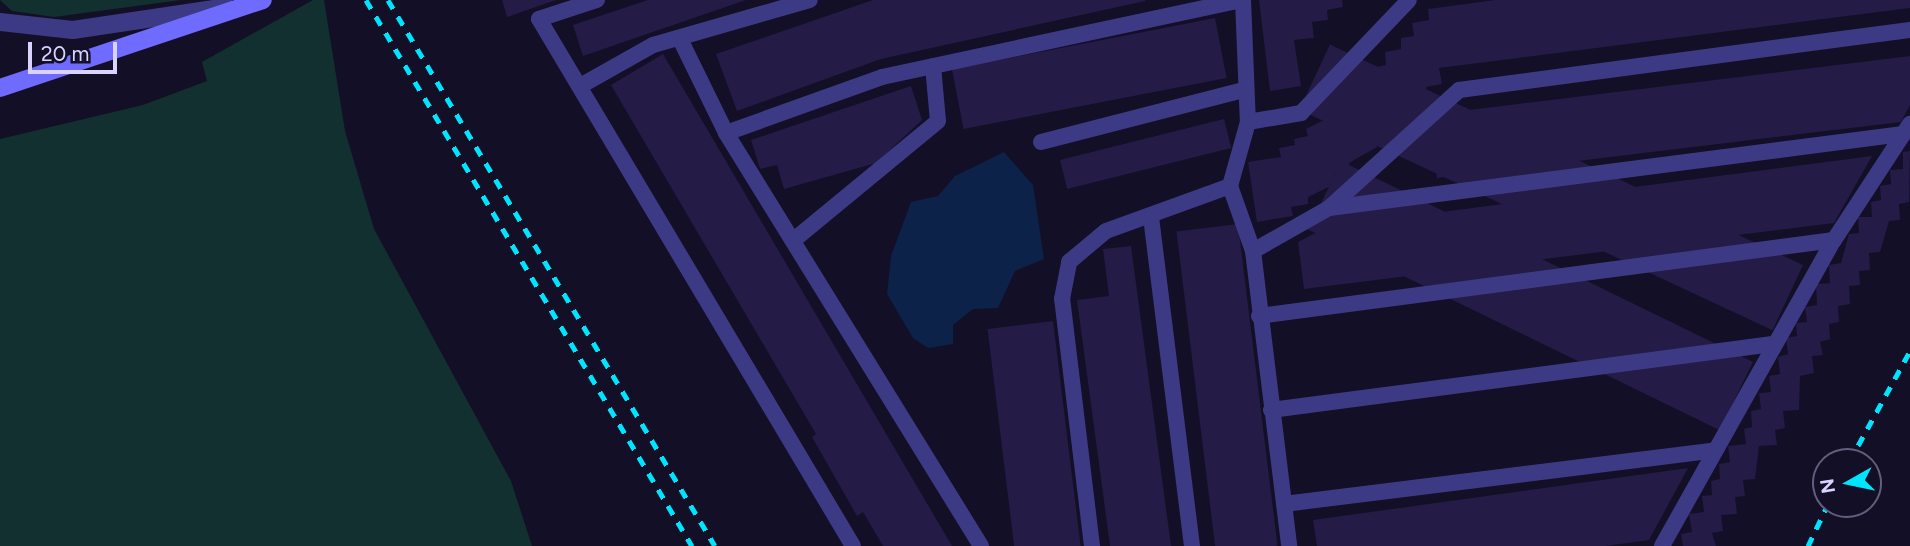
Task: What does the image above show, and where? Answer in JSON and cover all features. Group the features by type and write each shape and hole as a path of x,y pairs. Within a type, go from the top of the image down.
{"street":[{"path":"0,22 73,30 255,3"},
{"path":"0,88 255,3"}],"lane":[{"path":"597,0 539,19 582,85 853,546"},
{"path":"582,85 653,45 681,41 810,0"},
{"path":"726,133 882,77 1243,0 1244,90 1248,122 1230,186 1253,251 1289,546"},
{"path":"1248,122 1301,113 1409,0"},
{"path":"1253,251 1329,208 1459,90 1910,30"},
{"path":"681,41 726,133 795,239 981,546"},
{"path":"795,239 938,121 933,66"},
{"path":"1041,142 1244,90"},
{"path":"1329,208 1906,129"},
{"path":"1662,546 1711,451 1773,344 1834,240 1906,129"},
{"path":"1092,546 1062,299 1069,262 1106,231 1151,217 1230,186"},
{"path":"1151,217 1192,546"},
{"path":"1259,316 1834,240"},
{"path":"1271,410 1773,344"},
{"path":"1284,504 1711,451"}],"green space":[{"path":"0,0 181,0 54,17 12,11"},
{"path":"313,0 324,0 345,131 374,229 511,481 532,546 0,546 0,139 143,105 207,81 202,62"}],"water":[{"path":"1004,152 1033,185 1044,259 1015,271 998,308 973,309 953,325 953,344 928,348 913,338 887,294 891,256 911,202 938,196 955,176"}],"building":[{"path":"502,0 556,0 507,17"},
{"path":"648,0 746,0 583,56 573,25"},
{"path":"873,0 1145,1 881,59 737,111 716,54"},
{"path":"1259,0 1342,0 1343,7 1327,10 1328,20 1312,22 1314,38 1294,40 1301,86 1270,91"},
{"path":"1495,0 1910,0 1910,8 1439,68 1442,84 1426,87 1428,96 1415,99 1417,108 1388,122 1389,133 1375,136 1377,147 1349,163 1350,172 1334,175 1335,184 1308,197 1308,204 1291,207 1293,216 1257,222 1248,162 1281,157 1279,148 1295,145 1294,139 1308,136 1306,129 1332,116 1331,108 1344,105 1342,93 1373,81 1371,68 1386,65 1385,52 1401,49 1401,38 1414,36 1412,23 1429,20 1428,9"},
{"path":"1215,18 1227,78 964,129 952,69"},
{"path":"1330,44 1803,265 1773,330 1299,110"},
{"path":"663,54 952,546 883,546 863,512 857,516 812,437 816,434 611,85"},
{"path":"1910,56 1910,105 1901,122 1437,178 1433,136 1461,111"},
{"path":"911,86 922,120 876,163 784,189 777,165 760,169 751,140"},
{"path":"1224,119 1231,148 1067,189 1060,160"},
{"path":"1910,151 1909,202 1899,204 1900,220 1889,221 1880,252 1869,253 1870,270 1859,271 1860,285 1849,286 1850,304 1838,306 1839,322 1829,324 1830,339 1820,342 1823,355 1812,356 1814,373 1800,376 1799,410 1783,411 1785,428 1775,430 1777,445 1759,446 1755,479 1743,480 1745,496 1735,497 1737,514 1721,515 1723,531 1712,533 1716,546 1683,546 1681,534 1692,532 1689,514 1704,512 1702,496 1712,495 1711,481 1720,479 1719,464 1730,462 1728,446 1746,444 1744,429 1752,427 1751,411 1761,409 1759,393 1771,392 1769,376 1780,374 1778,357 1788,354 1786,338 1797,336 1796,323 1807,322 1805,307 1817,305 1816,284 1830,283 1829,265 1841,263 1849,234 1859,233 1858,217 1872,217 1871,202 1881,200 1880,186 1891,184 1890,170 1903,169 1903,152"},
{"path":"1872,156 1834,223 1304,289 1298,242 1327,227"},
{"path":"1341,161 1753,362 1720,430 1308,230"},
{"path":"1238,224 1277,546 1215,546 1176,232"},
{"path":"1131,246 1171,546 1110,546 1077,300 1109,296 1103,249"},
{"path":"1053,321 1081,546 1014,546 987,329"},
{"path":"1688,468 1649,540 1606,546 1317,546 1313,520"}],"railway":[{"path":"366,0 692,546"},
{"path":"388,0 715,546"},
{"path":"1857,448 1910,351"},
{"path":"1808,546 1821,518"}]}
